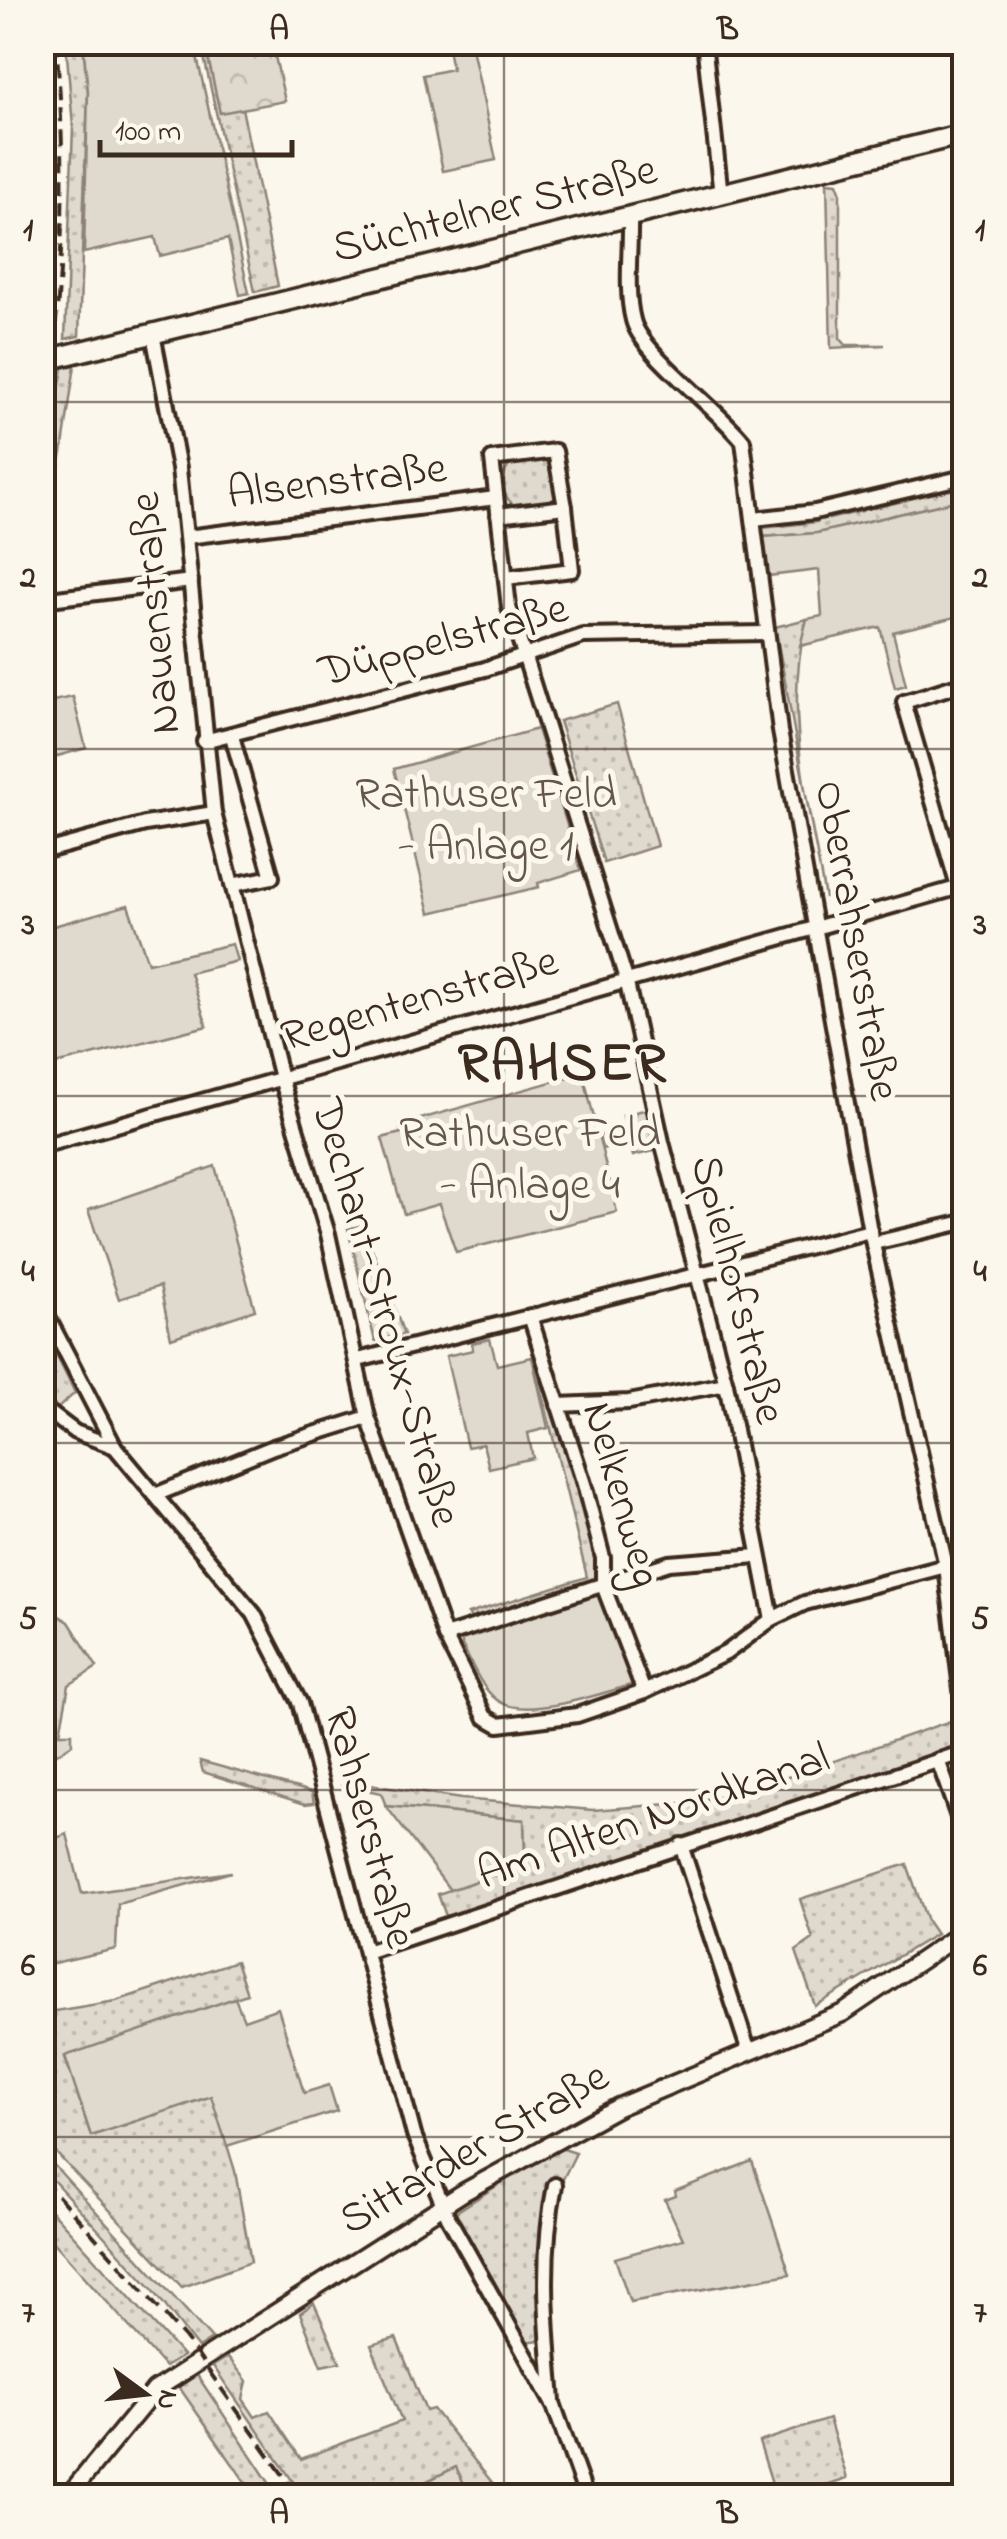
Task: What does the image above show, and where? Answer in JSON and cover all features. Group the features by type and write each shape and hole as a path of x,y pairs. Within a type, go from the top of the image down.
{"main road":[{"name":"Süchtelner Straße","path":"42,361 964,134"}],"street":[{"path":"704,42 721,195"},
{"name":"Oberrahserstraße","path":"630,217 632,319 642,340 724,416 743,441 765,633 872,1237 946,1566 964,1707"},
{"name":"Nauenstraße","path":"154,334 179,468 214,813 281,1078"},
{"name":"Alsenstraße","path":"506,578 572,570 555,451 492,458 509,608 526,655"},
{"path":"754,519 815,512 964,478"},
{"name":"Alsenstraße","path":"187,537 496,498"},
{"name":"Alsenstraße","path":"498,516 565,507"},
{"path":"42,600 190,582"},
{"name":"Düppelstraße","path":"204,741 526,655 583,636 765,633"},
{"name":"Spielhofstraße","path":"526,655 626,978 662,1142 700,1272 726,1384 772,1619"},
{"path":"961,886 904,702 964,683"},
{"name":"Nauenstraße","path":"232,736 272,877 232,885"},
{"path":"42,852 145,824 214,813"},
{"name":"Regentenstraße","path":"42,1146 961,886"},
{"name":"Dechant-Stroux-Straße","path":"281,1078 308,1160 358,1360 368,1417 445,1636 485,1717 500,1725 576,1715 644,1692 726,1653 772,1619 805,1602 946,1566"},
{"path":"358,1360 700,1272 964,1222"},
{"name":"Rahserstraße","path":"42,1306 115,1447 254,1614 300,1702 406,2110 443,2206 554,2406 586,2496"},
{"name":"Nelkenweg","path":"530,1316 603,1558 603,1585 644,1692"},
{"path":"558,1405 629,1402 726,1384"},
{"path":"42,1407 76,1432 115,1447"},
{"path":"155,1495 273,1447 368,1417"},
{"path":"445,1636 670,1563 758,1556"},
{"name":"Am Alten Nordkanal","path":"366,1952 964,1752"},
{"path":"938,1760 964,1834"},
{"path":"682,1845 749,2052"},
{"name":"Sittarder Straße","path":"68,2496 155,2390 443,2206 618,2107 844,2013 964,1931"},
{"name":"Rahserstraße","path":"554,2406 543,2290 546,2230 555,2185"}],"green space":[{"path":"42,43 49,235 43,313"},
{"path":"66,43 83,43 88,91 79,336 65,339 73,127"},
{"path":"83,43 194,43 249,293 240,295 228,239 160,256 155,237 84,253 88,91"},
{"path":"201,43 205,43 220,112 242,108 278,286 255,292"},
{"path":"205,43 272,43 285,101 220,113"},
{"path":"447,43 471,43 496,160 443,171 423,75 452,69"},
{"path":"827,182 837,183 840,191 840,338 846,345 885,345 831,348"},
{"path":"75,365 62,453 43,531 43,478 63,368"},
{"path":"531,455 551,463 559,483 551,503 531,511 511,503 503,483 511,463"},
{"path":"961,482 964,499 817,533 763,537 762,528 817,522 817,517 827,514 829,519 862,511 862,506 871,504 874,508 907,500 907,496 952,490 952,485"},
{"path":"964,499 964,615 893,632 906,685 895,688 880,627 800,646 807,619 822,616 819,570 768,576 763,537 817,533"},
{"path":"807,619 797,689 797,724 806,793 775,627"},
{"path":"73,697 86,748 43,760 43,703"},
{"path":"617,704 657,846 604,863 559,721"},
{"name":"Rathuser Feld - Anlage 1","path":"537,729 581,870 538,883 539,887 430,913 394,769"},
{"path":"128,905 148,963 232,944 237,961 190,973 207,1026 48,1066 42,1049 43,929"},
{"name":"Rathuser Feld - Anlage 4","path":"583,1073 617,1212 456,1252 439,1204 404,1214 382,1138 401,1133 399,1125"},
{"path":"648,1109 658,1150 633,1156 629,1142 602,1149 599,1136 626,1129 623,1115"},
{"path":"215,1166 255,1310 171,1338 160,1286 119,1299 88,1210"},
{"path":"363,1225 404,1334 375,1341 348,1229"},
{"path":"526,1327 586,1509 598,1574 588,1585 473,1621 468,1614 587,1577"},
{"path":"490,1339 497,1365 532,1357 548,1428 528,1433 533,1458 489,1468 483,1444 467,1447 446,1356 473,1350 472,1343"},
{"path":"55,1353 75,1393 57,1409 42,1398 43,1358"},
{"path":"587,1594 598,1595 608,1605 634,1684 530,1708 515,1707 495,1698 478,1677 462,1637"},
{"path":"43,1606 69,1622 97,1667 69,1685 60,1733 72,1733 72,1744 43,1763"},
{"path":"956,1719 964,1744 447,1919 438,1894 525,1864 524,1820 386,1806 381,1793 342,1785 345,1781 461,1799 593,1810 682,1803 741,1793"},
{"path":"200,1761 312,1792 314,1803 305,1804 203,1772"},
{"path":"386,1806 524,1820 525,1864 450,1890"},
{"path":"43,1828 49,1841 67,1834 82,1894 231,1872 118,1904 116,1949 45,1965"},
{"path":"907,1864 927,1921 936,1934 815,2006 796,1951 813,1939 800,1899"},
{"path":"236,1961 247,1994 65,2057 91,2136 212,2096 235,2171 251,2262 182,2287 43,2139 42,2013 116,2001"},
{"path":"235,1998 244,2020 278,2008 304,2093 329,2085 337,2111 227,2146 211,2096 91,2136 65,2056"},
{"path":"557,2147 576,2153 560,2185 549,2184 537,2257 542,2340 523,2342 456,2212"},
{"path":"42,2152 212,2339 198,2348 153,2290 43,2169"},
{"path":"752,2161 790,2274 630,2302 615,2258 683,2239 665,2200 676,2196 675,2191"},
{"path":"42,2202 183,2356 165,2367 43,2230"},
{"path":"314,2303 340,2362 321,2366 300,2313"},
{"path":"396,2338 426,2411 433,2409 503,2496 303,2496 213,2366 228,2357 247,2381 243,2399 255,2417 269,2411 301,2459 402,2421 371,2345"},
{"path":"197,2375 278,2496 255,2496 179,2387"},
{"path":"829,2419 847,2478 794,2496 776,2496 759,2442"},
{"path":"456,2467 470,2496 396,2496"}],"railway":[{"path":"42,420 62,232 56,42"},
{"path":"42,2178 186,2339 298,2496"}],"district":[{"name":"RAHSER","path":"563,1066"}]}
